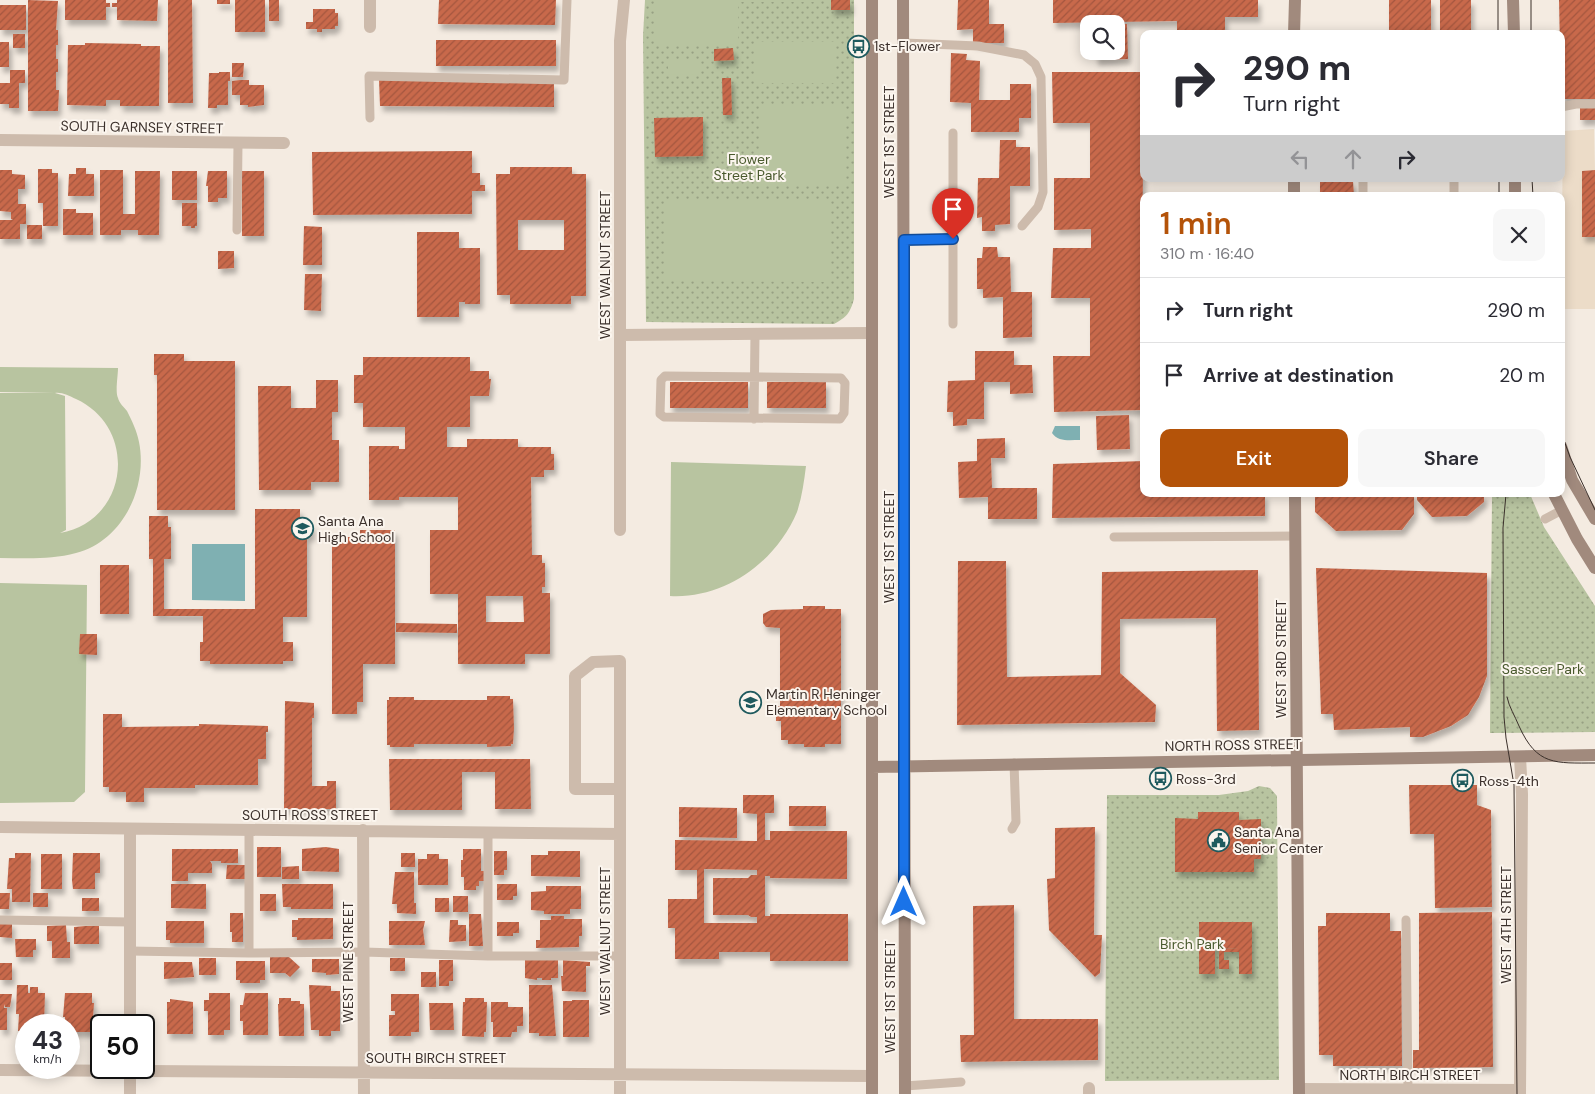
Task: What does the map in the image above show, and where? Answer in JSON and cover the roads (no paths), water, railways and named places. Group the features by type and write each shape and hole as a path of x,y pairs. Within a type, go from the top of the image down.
{"main road":[{"name":"WEST 1ST STREET","path":"872,0 872,1094"},
{"name":"WEST 1ST STREET","path":"903,0 905,1090"},
{"path":"1294,0 1294,30"},
{"path":"1514,0 1514,30"},
{"path":"1565,458 1572,480 1595,519"},
{"name":"WEST 3RD STREET","path":"1295,497 1299,1091"},
{"path":"1556,497 1577,539 1595,568"},
{"name":"NORTH ROSS STREET","path":"872,766 1595,755"}],"street":[{"path":"370,0 370,27"},
{"name":"WEST WALNUT STREET","path":"620,530 620,41 624,0"},
{"name":"SOUTH GARNSEY STREET","path":"0,140 284,143"},
{"path":"620,335 872,333"},
{"name":"WEST WALNUT STREET","path":"620,789 575,789 576,676 593,662 620,661 620,789 620,1094"},
{"name":"WEST 4TH STREET","path":"1520,757 1522,794 1520,1092"},
{"name":"SOUTH ROSS STREET","path":"0,827 620,834"},
{"path":"130,829 130,1014"},
{"name":"WEST PINE STREET","path":"363,830 364,1094"},
{"name":"SOUTH BIRCH STREET","path":"0,1070 90,1069"},
{"name":"SOUTH BIRCH STREET","path":"155,1069 872,1076"},
{"path":"130,1079 130,1094"},
{"name":"NORTH BIRCH STREET","path":"1299,1091 1520,1092"}],"lane":[{"path":"370,118 369,76 564,80 568,0"},
{"path":"904,43 978,46 1024,54 1035,64 1041,77 1043,192 1038,207 1022,226"},
{"path":"1565,106 1595,104"},
{"path":"953,132 953,324"},
{"path":"237,230 238,143"},
{"path":"904,240 953,239"},
{"path":"754,419 755,334"},
{"path":"665,376 754,377 842,378 845,382 844,413 840,419 664,417 660,414 660,380 665,376"},
{"path":"1545,520 1562,510"},
{"path":"1114,537 1295,536"},
{"path":"1012,829 1016,822 1014,763"},
{"path":"249,830 249,953"},
{"path":"488,832 488,956"},
{"path":"0,920 130,922"},
{"path":"1406,920 1408,1090"},
{"path":"130,951 620,956"},
{"path":"905,1090 961,1082"}],"water":[{"path":"1055,426 1080,426 1080,440 1057,438 1052,433"},
{"path":"192,544 245,544 245,601 192,600"}],"tram line":[{"path":"1498,0 1498,30"},
{"path":"1531,0 1531,30"},
{"path":"1499,182 1499,192"},
{"path":"1532,182 1533,192"},
{"path":"1565,443 1595,510"},
{"path":"1506,497 1503,528 1504,717 1514,785 1517,1094"},
{"path":"1507,697 1526,739 1540,755 1558,762 1595,763"}],"place":[{"name":"1st-Flower","path":"858,46"},
{"name":"Santa Ana High School","path":"302,529"},
{"name":"Martin R Heninger Elementary School","path":"750,702"},
{"name":"Ross-3rd","path":"1160,779"},
{"name":"Ross-4th","path":"1463,781"},
{"name":"Santa Ana Senior Center","path":"1218,840"}],"park label":[{"name":"Flower Street Park","path":"749,168"},
{"name":"Sasscer Park","path":"1543,669"},
{"name":"Birch Park","path":"1192,944"}]}
